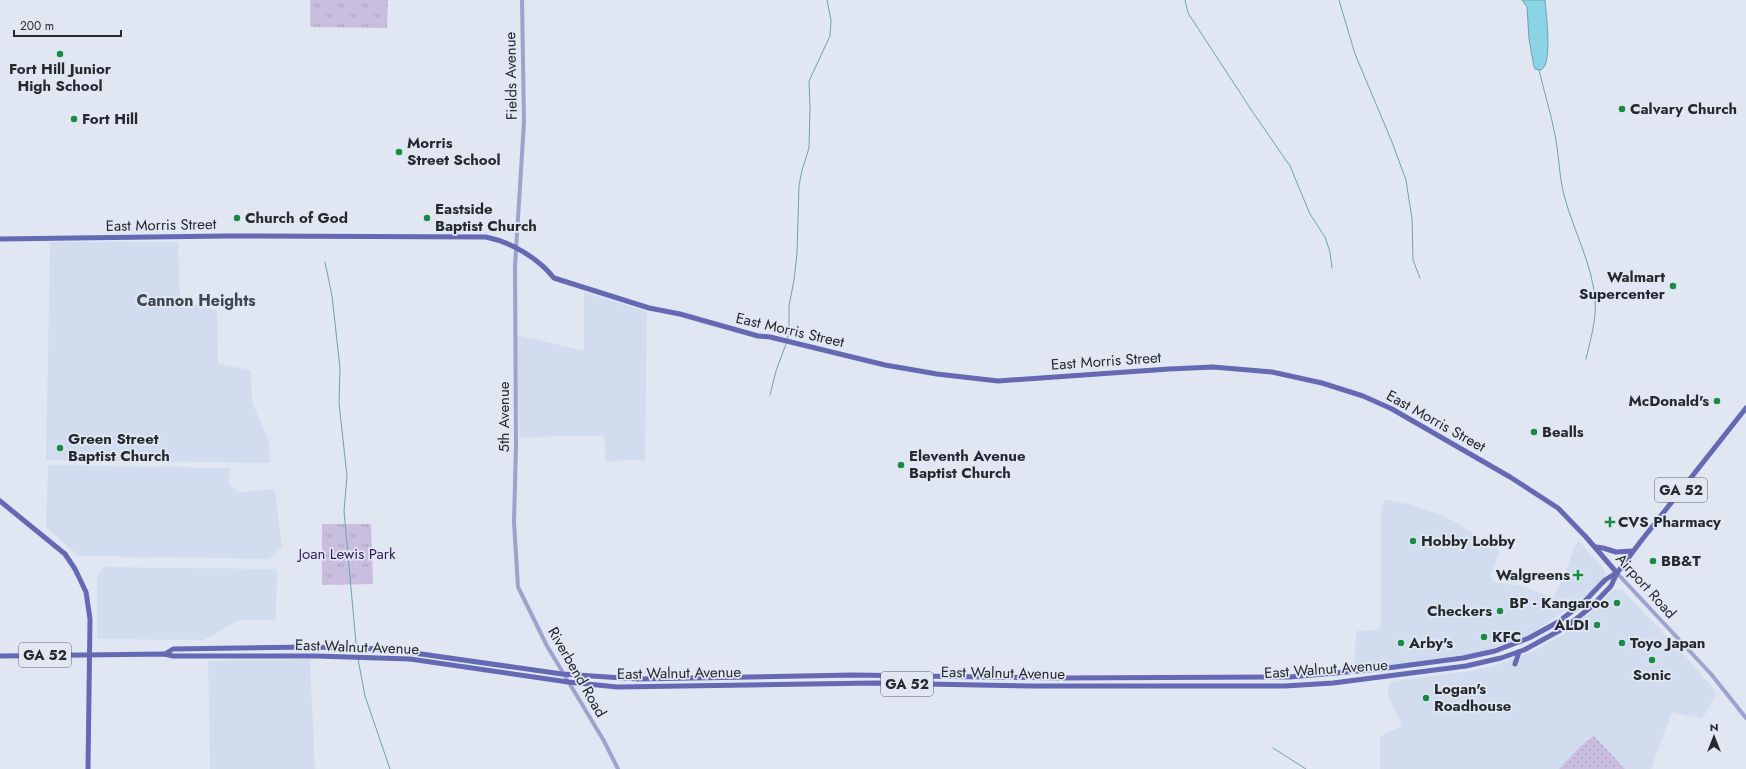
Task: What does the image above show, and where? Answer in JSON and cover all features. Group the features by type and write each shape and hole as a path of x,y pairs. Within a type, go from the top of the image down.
{"main road":[{"name":"East Morris Street","path":"0,239 210,236 486,237 497,239 516,247 542,266 554,278 649,308 680,314 758,336 770,337 885,365 937,374 998,381 1213,367 1272,372 1306,379 1357,394 1392,410 1510,476 1558,508"},
{"name":"East Walnut Avenue","path":"0,656 165,654 173,656 316,656 410,659 568,682 617,687 794,684 1285,686 1333,684 1482,664 1519,652 1554,634 1581,615 1611,586 1617,573 1633,551 1746,408"},
{"path":"0,501 60,549 75,569 84,586 88,604 88,769"},
{"name":"Airport Road","path":"1558,508 1596,548 1617,573"},
{"path":"1596,548 1603,548 1616,552 1633,551"},
{"name":"East Walnut Avenue","path":"165,654 173,650 380,648 435,654 562,674 638,679 794,675 1257,678 1323,676 1480,655 1512,646 1562,619 1583,603 1605,580 1617,573"},
{"path":"1515,664 1519,652"},
{"path":"794,675 794,684"}],"street":[{"name":"Fields Avenue","path":"516,247 524,122 522,0"},
{"name":"5th Avenue","path":"516,247 516,446 514,522 518,587"},
{"name":"Airport Road","path":"1617,573 1711,674 1746,718"},
{"name":"Riverbend Road","path":"518,587 562,674 604,741 618,769"}],"shaded area":[{"path":"50,242 178,242 180,300 217,310 218,364 251,370 252,402 269,441 270,463 46,460"},
{"path":"584,292 647,312 645,460 606,461 604,436 519,437 517,335 584,351"},
{"path":"48,465 230,468 229,484 239,492 275,489 282,547 269,559 78,556 46,527"},
{"path":"1384,499 1413,505 1441,515 1455,522 1500,551 1491,576 1492,581 1523,586 1554,598 1578,540 1603,568 1605,573 1604,577 1591,592 1530,635 1498,648 1467,655 1354,670 1356,631 1376,630 1381,626 1381,512"},
{"path":"104,567 277,569 276,620 240,620 203,640 97,639 97,577"},
{"path":"1622,589 1689,660 1717,693 1702,719 1672,712 1651,769 1380,769 1380,736 1402,726 1388,696 1388,687 1393,681 1471,671 1496,665 1535,650 1562,635 1592,611 1614,590"},
{"path":"310,659 315,769 210,769 208,661"}],"green space":[{"path":"310,0 388,0 387,28 310,27"},
{"name":"Joan Lewis Park","path":"322,524 371,524 373,584 322,585"},
{"path":"1594,736 1625,769 1559,769 1582,745 1585,744 1584,743"}],"water":[{"path":"1522,0 1545,0 1548,49 1545,66 1541,70 1535,69 1534,67 1529,39 1527,7"}],"waterway":[{"path":"787,339 789,334 789,306 797,253 799,186 809,148 809,81 830,36 831,20 827,0"},
{"path":"1185,0 1188,13 1290,166 1310,214 1325,237 1330,252 1332,268"},
{"path":"1339,0 1355,54 1392,142 1406,180 1412,219 1413,260 1420,278"},
{"path":"1539,70 1553,127 1564,195 1590,272 1593,286 1595,314 1586,359"},
{"path":"325,262 332,296 340,368 339,403 347,476 344,511 356,643"},
{"path":"770,395 776,371 786,344"},
{"path":"358,659 365,696 390,769"},
{"path":"1273,748 1306,769"}],"place":[{"name":"Fort Hill Junior High School","path":"60,54"},
{"name":"Calvary Church","path":"1622,109"},
{"name":"Fort Hill","path":"74,119"},
{"name":"Morris Street School","path":"399,152"},
{"name":"Church of God","path":"237,218"},
{"name":"Eastside Baptist Church","path":"427,218"},
{"name":"Walmart Supercenter","path":"1673,286"},
{"name":"McDonald's","path":"1717,401"},
{"name":"Bealls","path":"1534,432"},
{"name":"Green Street Baptist Church","path":"60,448"},
{"name":"Eleventh Avenue Baptist Church","path":"901,465"},
{"name":"CVS Pharmacy","path":"1610,522"},
{"name":"Hobby Lobby","path":"1413,541"},
{"name":"BB&T","path":"1653,561"},
{"name":"Walgreens","path":"1578,575"},
{"name":"BP - Kangaroo","path":"1617,603"},
{"name":"Checkers","path":"1500,611"},
{"name":"ALDI","path":"1597,625"},
{"name":"KFC","path":"1484,637"},
{"name":"Arby's","path":"1401,643"},
{"name":"Toyo Japan","path":"1622,643"},
{"name":"Sonic","path":"1652,660"},
{"name":"Logan's Roadhouse","path":"1426,698"}],"district":[{"name":"Cannon Heights","path":"196,300"}]}
